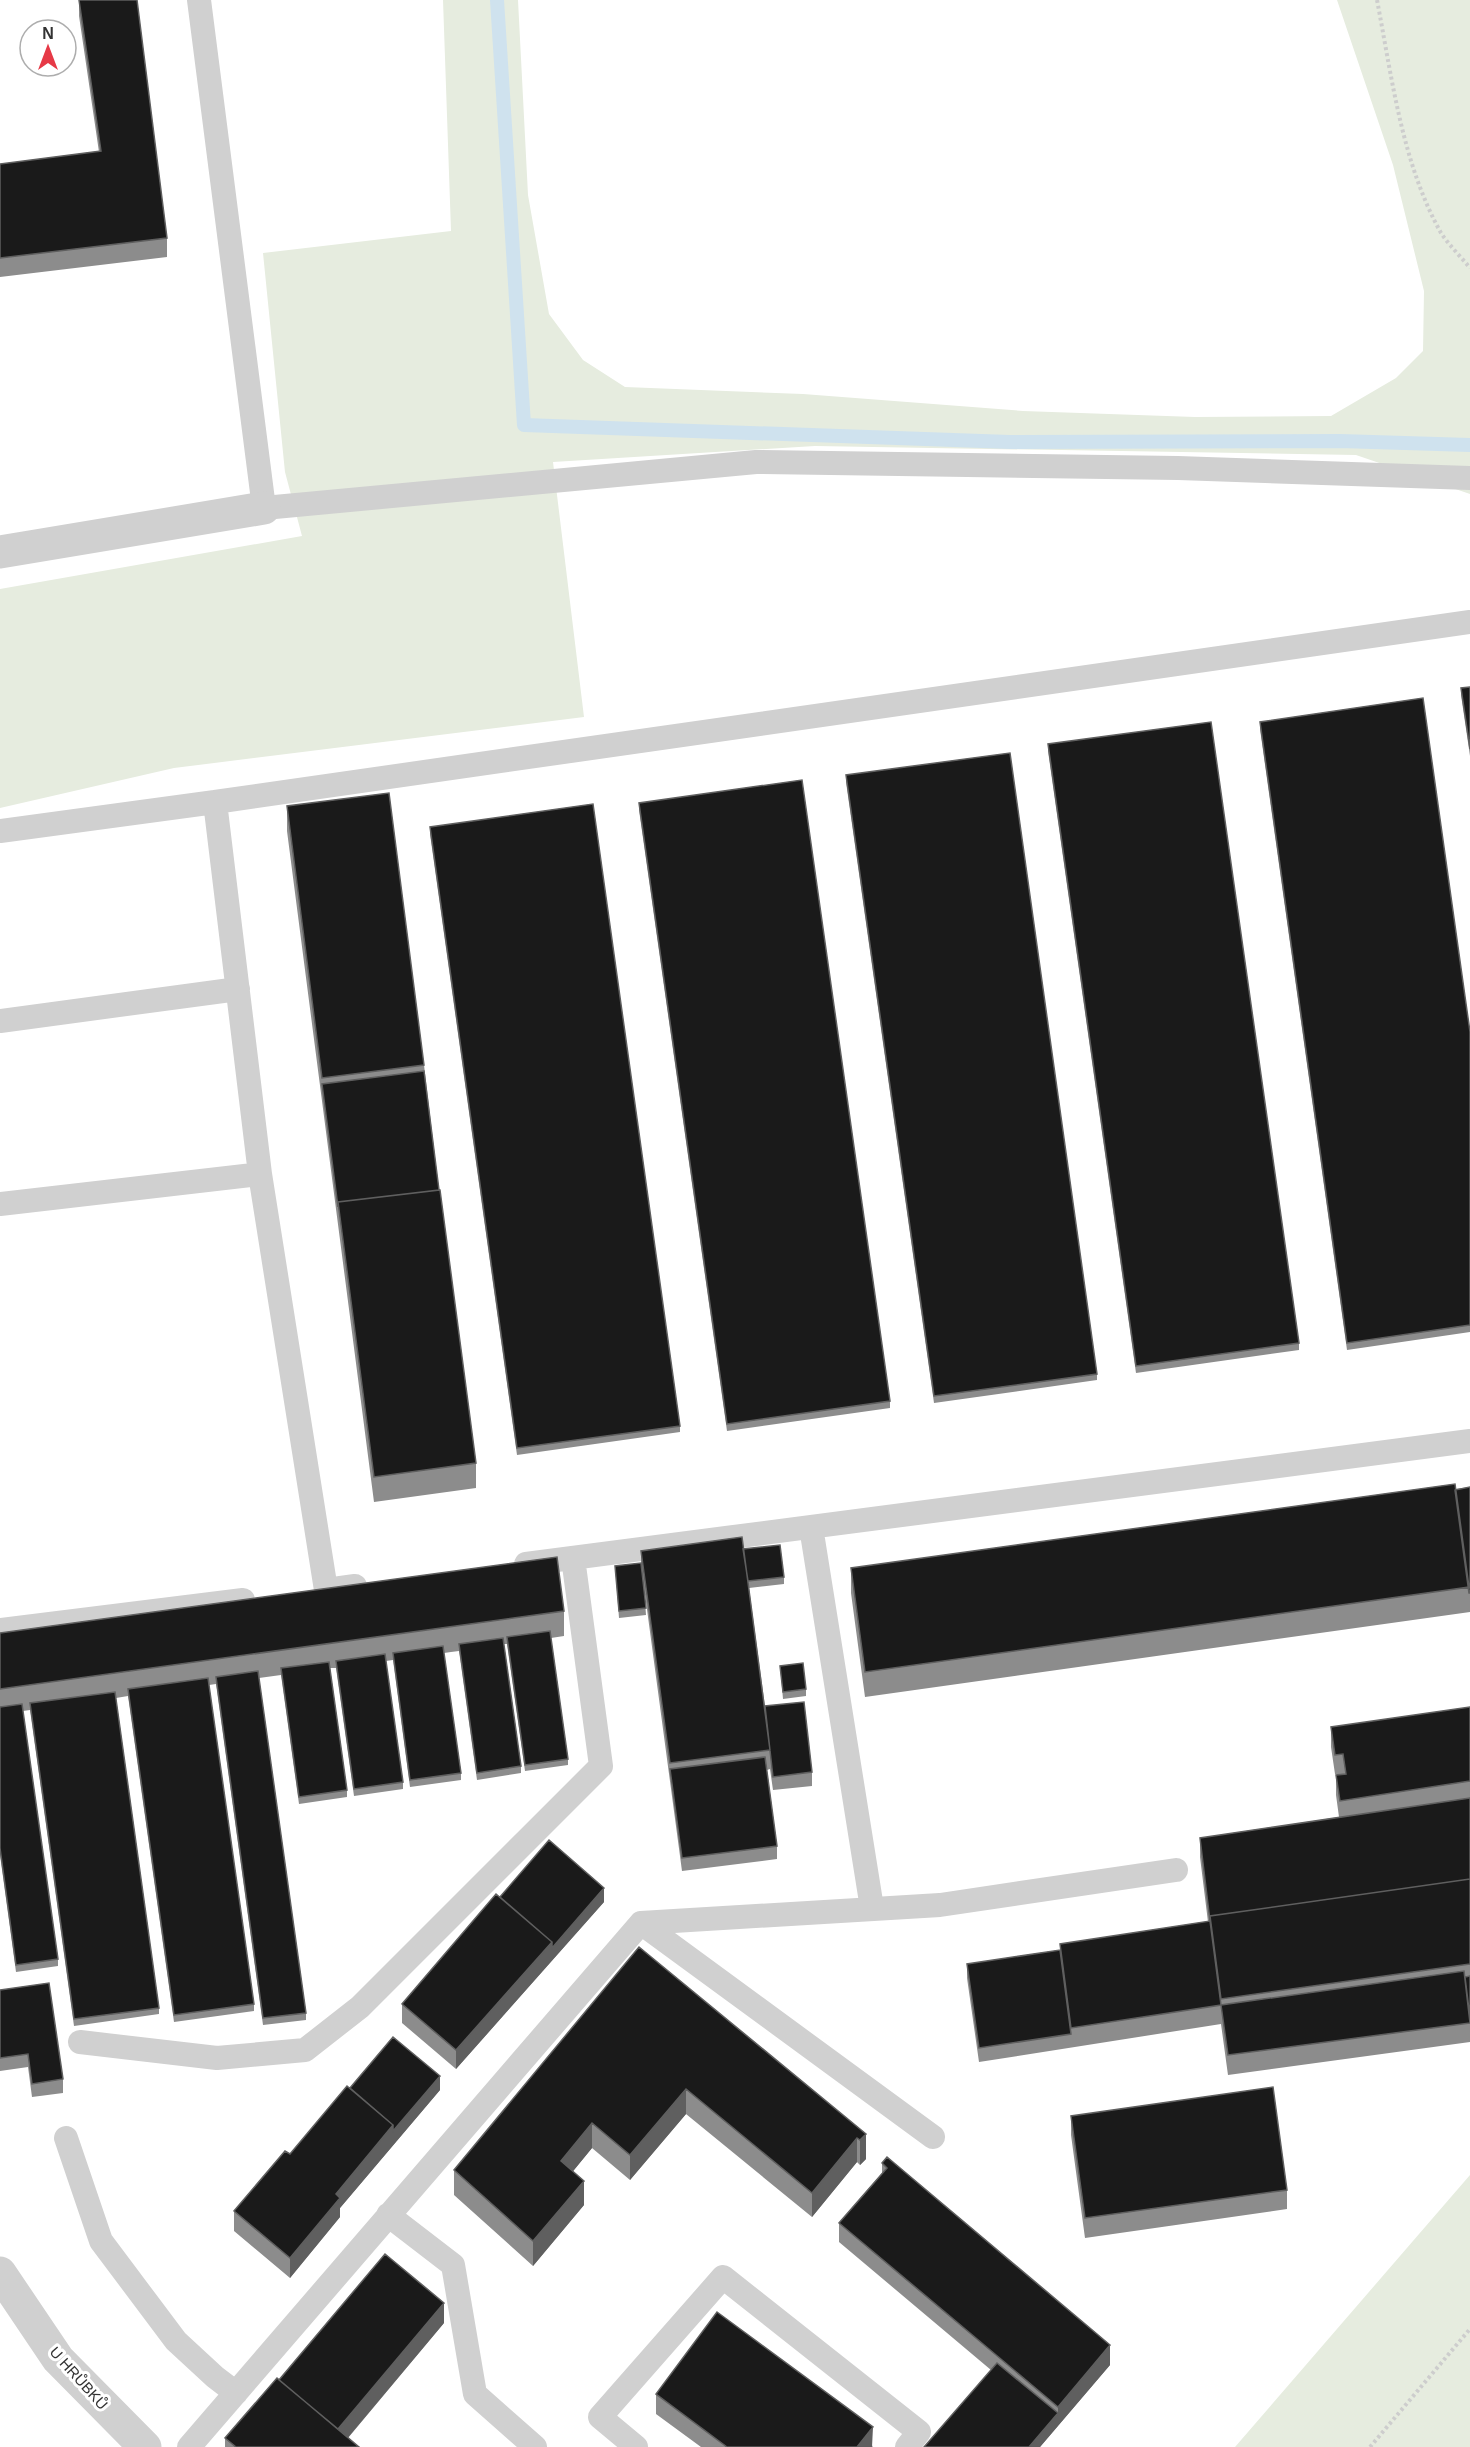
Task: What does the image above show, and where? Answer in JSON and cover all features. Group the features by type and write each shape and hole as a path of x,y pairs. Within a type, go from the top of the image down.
{"street":[{"path":"0,552 264,508"},
{"name":"U HRŮBKŮ","path":"0,2273 58,2359 145,2447"}],"lane":[{"path":"198,0 264,508 756,462 1166,468 1470,478"},
{"path":"0,831 1470,622"},
{"path":"215,802 260,1174 315,1592 373,1584"},
{"path":"0,1021 238,990"},
{"path":"0,1204 260,1174"},
{"path":"502,1567 1470,1441"},
{"path":"811,1527 872,1908"},
{"path":"81,2042 217,2058 305,2050 360,2007 601,1766 573,1558"},
{"path":"0,1630 268,1597"},
{"path":"189,2447 640,1923 940,1905 1176,1870"},
{"path":"640,1923 933,2137"},
{"path":"66,2138 101,2241 176,2341 215,2377 236,2392"},
{"path":"388,2215 453,2265 475,2394 535,2447"},
{"path":"636,2447 600,2417 723,2277 919,2432 907,2447"}],"path":[{"path":"1377,0 1397,104 1416,175 1442,234 1470,268"},
{"path":"1370,2447 1470,2329"}],"shaded area":[{"path":"443,0 518,0 528,195 549,314 583,360 625,387 803,394 1023,411 1195,417 1331,416 1396,378 1423,351 1424,291 1393,165 1337,0 1470,0 1470,494 1356,455 815,446 553,462 584,717 174,768 0,808 0,589 302,536 285,472 263,253 451,231"},
{"path":"1470,2175 1470,2447 1235,2447"}],"building":[{"path":"79,0 137,0 167,238 0,258 0,164 101,151"},
{"path":"1470,687 1470,749 1461,688"},
{"path":"1423,698 1470,1032 1470,1325 1347,1343 1260,722"},
{"path":"1211,722 1299,1343 1136,1366 1048,744"},
{"path":"1010,753 1097,1374 934,1396 846,775"},
{"path":"802,780 890,1401 727,1424 639,803"},
{"path":"389,793 424,1065 322,1078 287,806"},
{"path":"593,804 680,1426 517,1448 430,827"},
{"path":"424,1071 439,1190 338,1202 338,1207 322,1084"},
{"path":"440,1190 476,1463 374,1477 338,1202"},
{"path":"1455,1484 1469,1587 865,1672 851,1568"},
{"path":"1470,1487 1470,1593 1469,1593 1455,1490"},
{"path":"742,1537 770,1750 670,1763 641,1551"},
{"path":"780,1545 784,1577 748,1581 743,1549"},
{"path":"557,1557 564,1611 0,1689 0,1633"},
{"path":"641,1563 646,1608 619,1611 615,1566"},
{"path":"550,1631 568,1759 525,1765 507,1637"},
{"path":"503,1638 521,1766 477,1773 459,1644"},
{"path":"443,1646 461,1773 410,1780 393,1653"},
{"path":"385,1654 403,1782 354,1789 336,1661"},
{"path":"329,1662 347,1790 299,1797 281,1668"},
{"path":"803,1663 806,1689 783,1692 780,1666"},
{"path":"258,1671 306,2013 263,2018 216,1677"},
{"path":"208,1678 254,2004 174,2015 128,1689"},
{"path":"115,1692 159,2008 74,2019 30,1703"},
{"path":"804,1702 812,1772 773,1777 765,1706"},
{"path":"22,1704 58,1959 16,1965 0,1848 0,1707"},
{"path":"1470,1707 1470,1781 1340,1801 1336,1775 1346,1774 1343,1754 1335,1755 1331,1727"},
{"path":"765,1757 777,1846 682,1858 670,1769"},
{"path":"1470,1798 1470,1879 1210,1916 1210,1921 1200,1838"},
{"path":"549,1840 604,1888 552,1948 552,1942 500,1897"},
{"path":"1470,1879 1470,1964 1221,1999 1210,1916"},
{"path":"496,1894 552,1942 456,2050 402,2004"},
{"path":"1210,1921 1221,2005 1071,2028 1060,1944"},
{"path":"639,1947 866,2134 860,2140 857,2138 812,2193 686,2089 630,2155 592,2123 561,2161 584,2181 533,2241 454,2170"},
{"path":"1060,1950 1071,2034 979,2048 967,1964"},
{"path":"1464,1971 1470,2023 1228,2055 1221,2005"},
{"path":"1470,1976 1470,2018 1465,1977"},
{"path":"49,1983 63,2079 32,2084 28,2054 0,2058 0,1990"},
{"path":"393,2037 440,2076 393,2131 393,2125 350,2088"},
{"path":"347,2086 393,2125 336,2194 340,2198 290,2258 234,2211 285,2151 290,2154"},
{"path":"1273,2087 1287,2190 1085,2218 1071,2116"},
{"path":"887,2157 1110,2345 1058,2407 839,2223 887,2168 882,2163"},
{"path":"385,2254 444,2303 338,2429 279,2380"},
{"path":"717,2312 873,2427 857,2447 727,2447 656,2394"},
{"path":"997,2363 1058,2413 1029,2447 924,2447"},
{"path":"277,2378 359,2447 236,2447 225,2438"}],"waterway":[{"path":"497,0 524,425 1010,442 1340,441 1470,445"}]}
